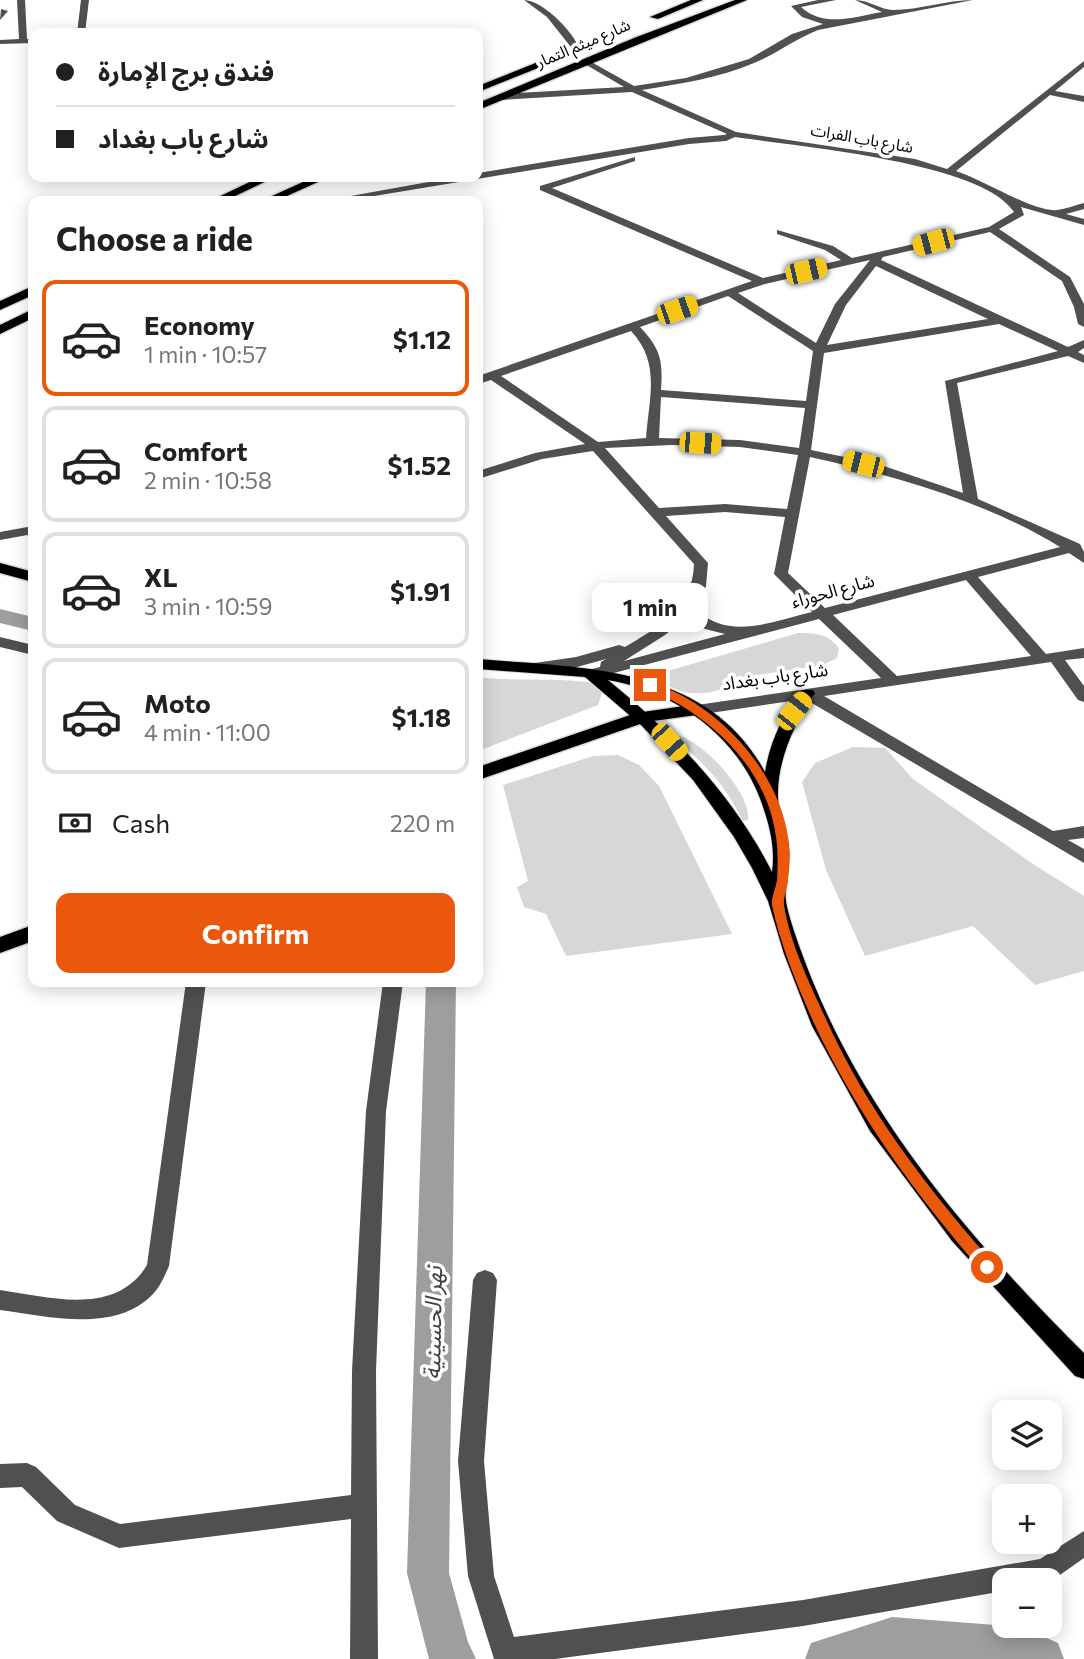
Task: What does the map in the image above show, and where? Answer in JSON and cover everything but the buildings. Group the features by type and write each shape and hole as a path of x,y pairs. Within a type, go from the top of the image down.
{"highway":[{"name":"شارع ميثم التمار","path":"483,105 637,40 743,0"},
{"name":"شارع ميثم التمار","path":"646,21 692,1"},
{"path":"636,27 662,30"},
{"name":"شارع ميثم التمار","path":"483,87 618,34 634,36 637,40"},
{"path":"227,196 259,182"},
{"path":"277,196 306,182"},
{"path":"0,306 28,292"},
{"path":"0,330 28,316"},
{"path":"0,568 28,576"},
{"path":"483,772 643,717 697,710"},
{"path":"0,945 28,935"}],"main road":[{"path":"483,664 591,674 650,685 676,696 697,710 740,749 771,796"},
{"path":"591,674 643,717 693,769 725,810 753,854 777,902 795,960 820,1021 855,1087 899,1156 954,1229 1021,1305 1084,1369"},
{"path":"777,902 784,858 782,837 771,796 772,773 784,730 807,694"}],"street":[{"path":"21,0 23,41"},
{"path":"82,28 85,0"},
{"path":"528,0 550,15 577,49"},
{"path":"832,0 795,6 805,15 832,24"},
{"path":"859,0 890,13"},
{"path":"500,97 634,89 687,80 745,64 794,36 832,24 969,0"},
{"path":"0,40 28,41"},
{"name":"شارع باب الفرات","path":"586,61 634,89 734,134 882,155 949,172 1002,193 1013,202 1084,222"},
{"path":"949,172 1084,62"},
{"path":"1047,92 1084,99"},
{"path":"483,175 689,141 726,138 734,134"},
{"path":"689,141 542,188 762,281"},
{"path":"358,196 442,182"},
{"path":"483,378 762,281 850,261 876,258 992,229 1009,222 1020,213 1013,202"},
{"path":"1054,214 1084,206"},
{"path":"992,229 1066,279 1080,307 1084,324"},
{"path":"781,232 829,248 850,261"},
{"path":"876,258 1084,359"},
{"path":"876,258 841,304 819,349 805,450 781,574 892,681"},
{"path":"729,292 819,349 1000,320"},
{"path":"632,325 647,341 657,362 652,440"},
{"path":"971,499 951,381 1069,352 1084,343"},
{"path":"492,375 597,447 701,564 700,584 687,606 657,633 591,674"},
{"path":"655,393 811,405"},
{"path":"483,473 539,456 652,440 805,450 896,473 971,499 1078,546 1084,559"},
{"path":"657,512 725,508 792,513"},
{"path":"0,537 28,531"},
{"name":"شارع الحوراء","path":"591,674 1078,546"},
{"path":"969,575 1084,696"},
{"path":"687,606 692,615 716,628 731,631 765,629"},
{"path":"518,668 557,665 595,657 657,633"},
{"path":"0,642 28,649"},
{"name":"شارع باب بغداد","path":"697,710 1084,653"},
{"path":"807,694 1084,857"},
{"path":"1050,837 1084,832"},
{"path":"0,1300 85,1309 118,1305 144,1289 158,1266 195,987"},
{"path":"364,1659 364,1371 376,1111 392,987"},
{"path":"485,1280 471,1461 481,1576 505,1652 803,1613 1045,1572 1084,1543"},
{"path":"0,1476 27,1475 66,1513 119,1536 366,1505"}],"shaded area":[{"path":"798,633 827,637 839,649 837,658 823,665 737,678 722,689 712,692 692,693 664,683 663,675 671,670"},
{"path":"483,677 593,683 602,693 598,705 483,749"},
{"path":"676,735 699,746 723,769 742,796 748,820 743,821 721,785 705,766 674,738"},
{"path":"853,747 885,748 913,779 1033,864 1084,896 1084,971 1035,985 973,926 865,956 826,870 802,782 815,763"},
{"path":"618,755 639,765 659,786 732,934 566,956 546,914 524,907 517,887 528,881 503,785 593,756"}],"waterway":[{"name":"نهر الحسينية","path":"0,616 28,623"},
{"name":"نهر الحسينية","path":"441,987 428,1573 449,1655 454,1659"},
{"path":"827,1659 892,1639 1022,1649 1042,1659"}],"route":[{"path":"650,685 676,696 713,722 740,749 762,780 771,796 782,837 783,880 777,902 795,960 820,1021 855,1087 899,1156 954,1229 987,1267"}]}
